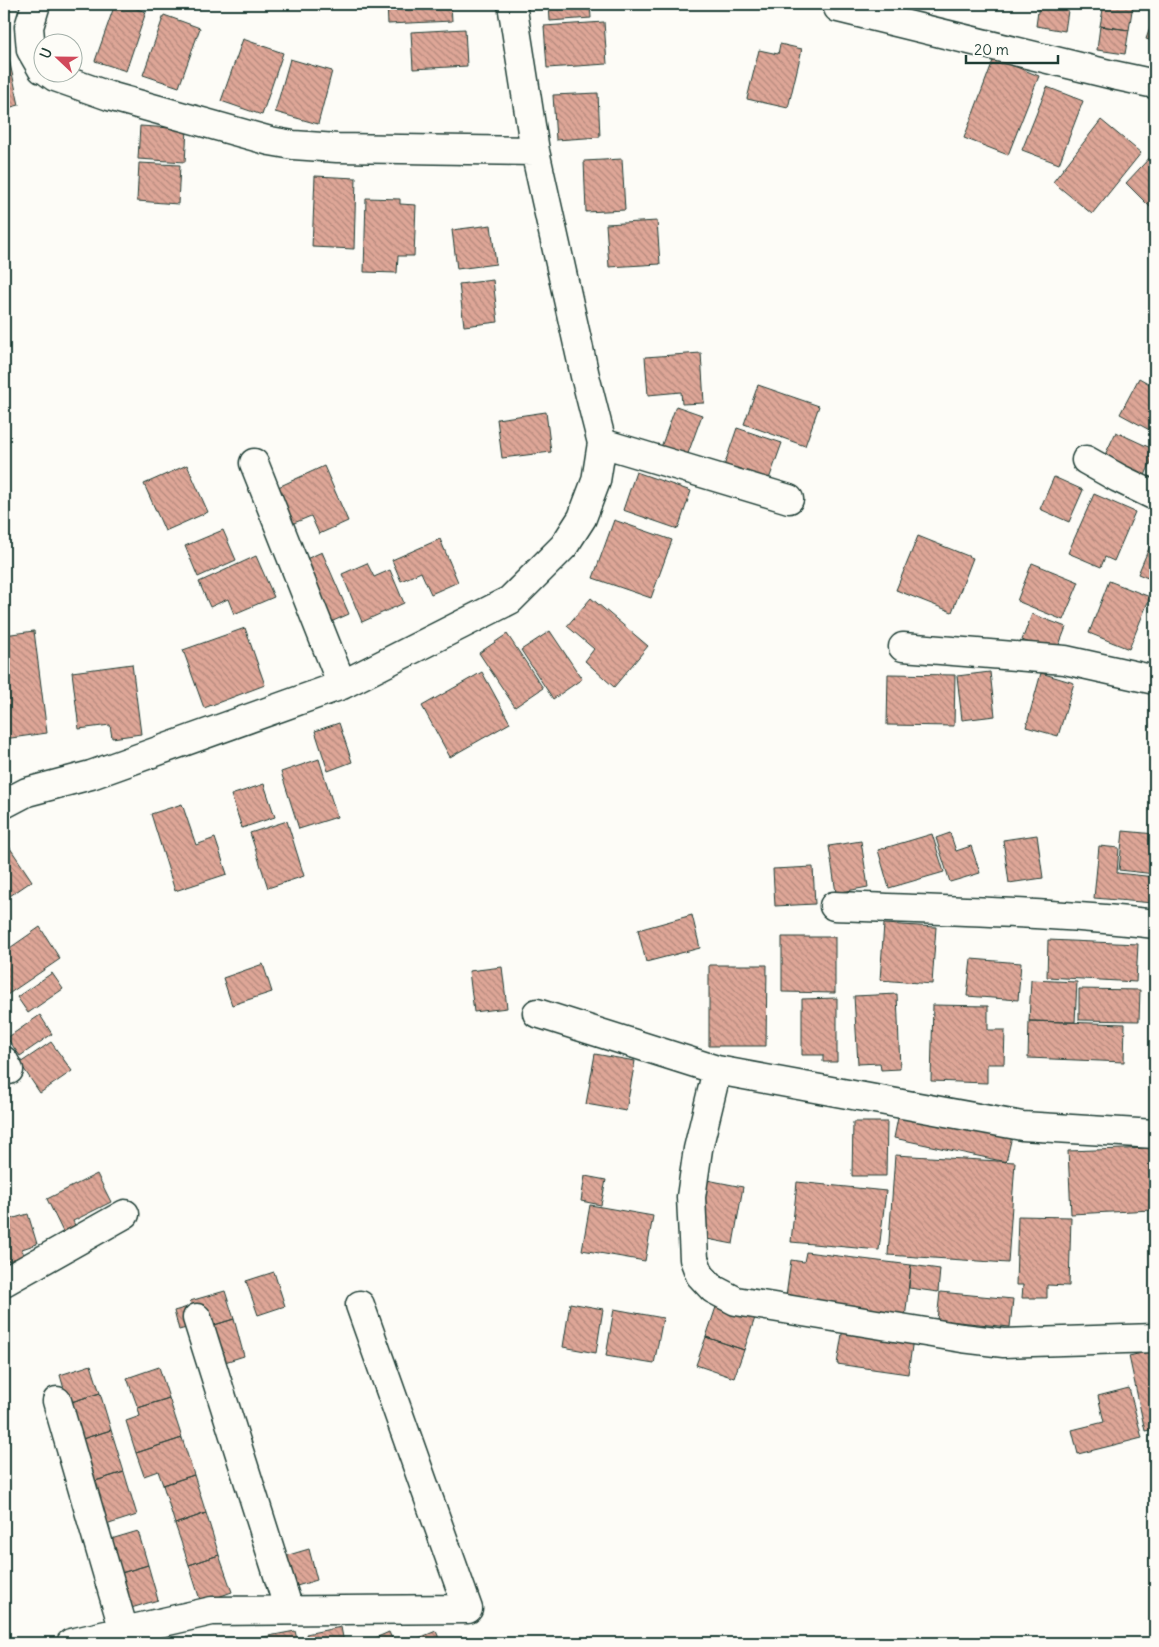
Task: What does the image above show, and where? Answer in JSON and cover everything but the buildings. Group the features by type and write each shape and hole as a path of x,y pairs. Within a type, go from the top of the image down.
{"street":[{"path":"32,52 29,28 36,4"},
{"path":"4,804 27,792 91,775 342,685 510,600 564,546 582,518 596,482 602,443 582,366 535,151 512,4"},
{"path":"838,8 1155,84"},
{"path":"69,82 109,96 270,141 293,145 337,148 535,151"},
{"path":"602,443 789,499"},
{"path":"1086,460 1155,496"},
{"path":"254,463 342,685"},
{"path":"903,647 1065,660 1155,680"},
{"path":"834,906 1005,912 1089,917 1155,924"},
{"path":"537,1013 717,1070 1022,1126 1155,1134"},
{"path":"717,1070 698,1149 691,1197 694,1259 700,1275 713,1289 736,1301 995,1342 1155,1338"},
{"path":"4,1282 125,1214"},
{"path":"71,1643 212,1611 468,1609 360,1305"},
{"path":"197,1318 289,1610"},
{"path":"56,1401 124,1631"}]}
